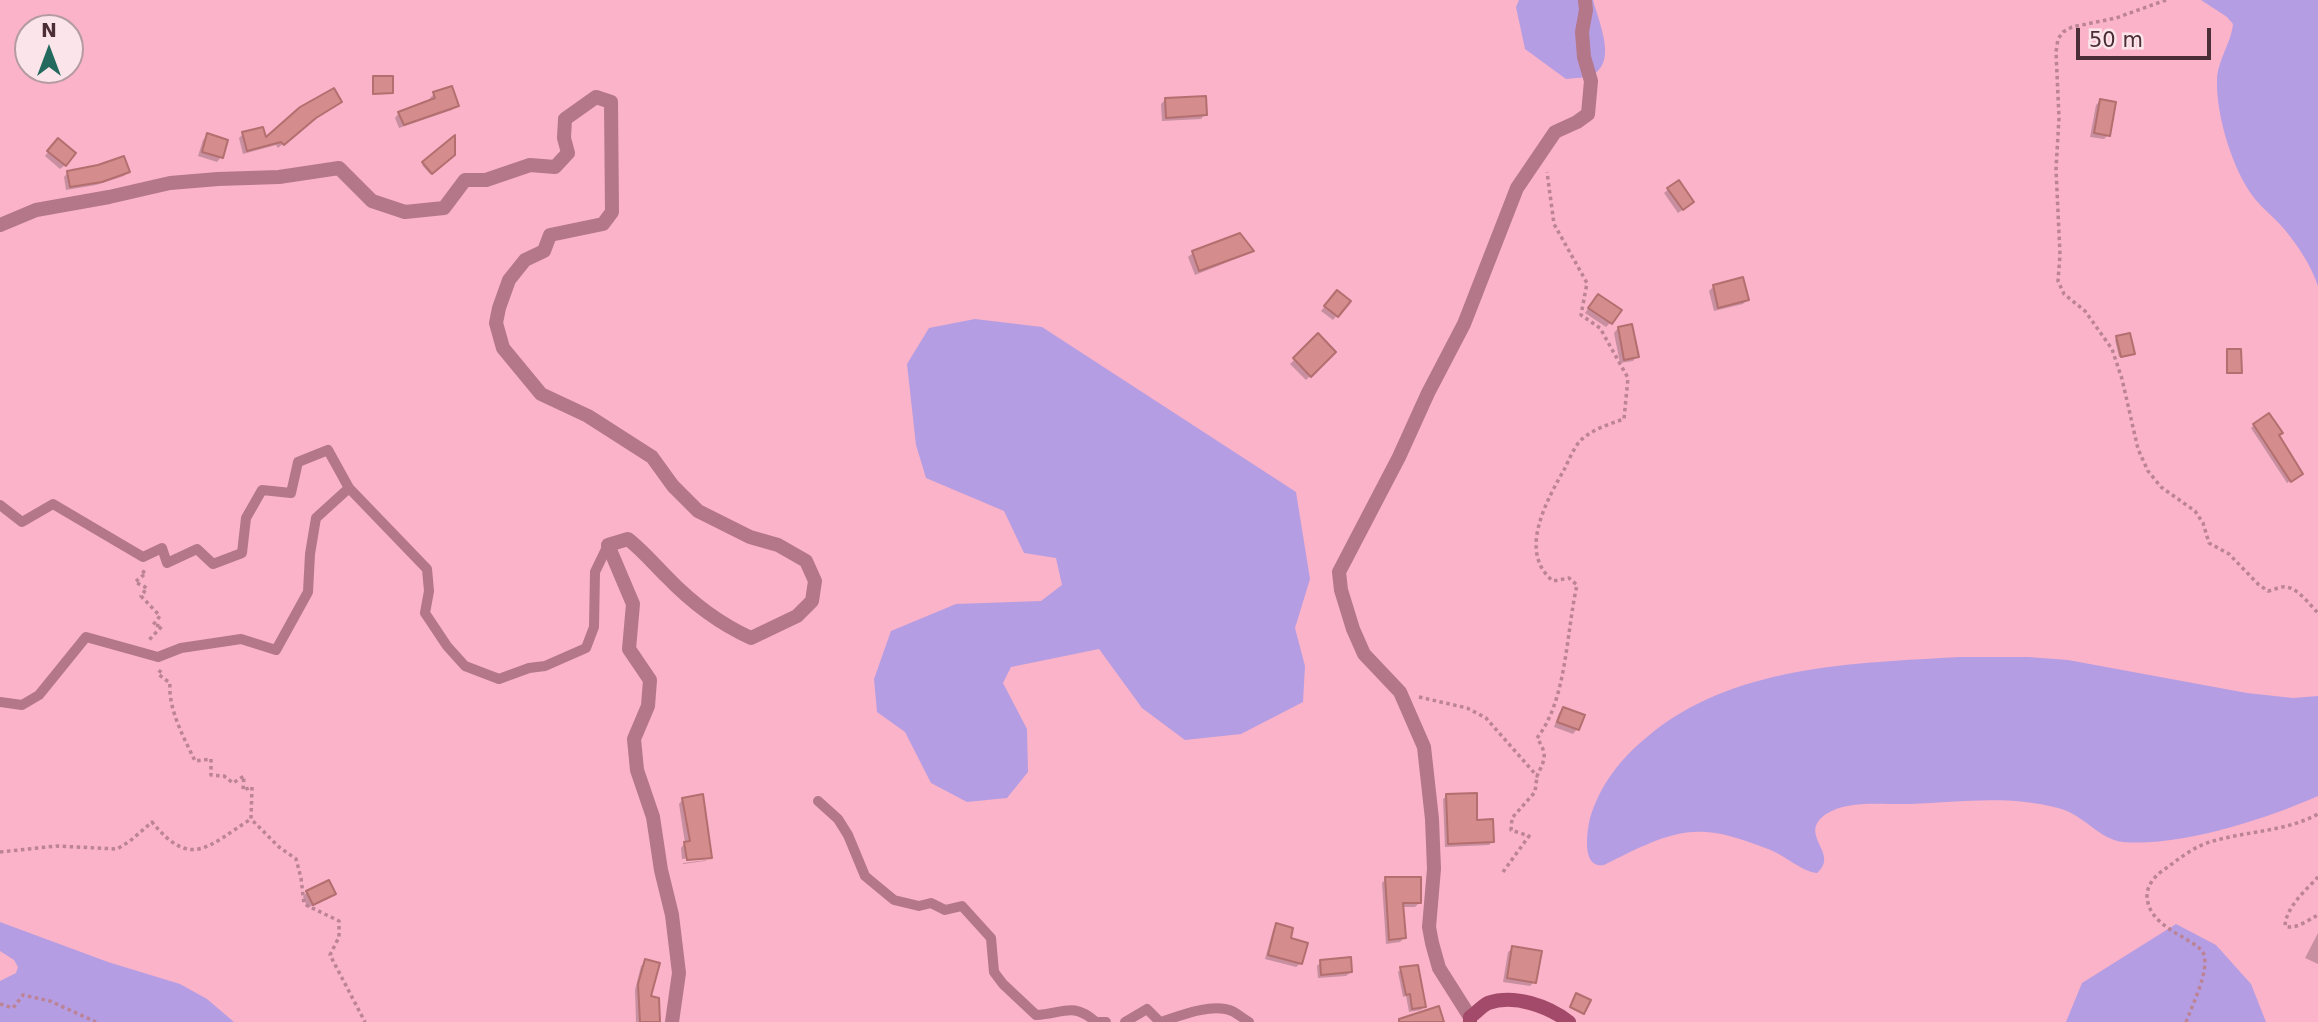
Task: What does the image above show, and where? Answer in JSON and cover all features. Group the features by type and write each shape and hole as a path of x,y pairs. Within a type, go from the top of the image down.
{"main road":[{"path":"1470,1019 1487,1004 1521,1001 1556,1012 1569,1022"}],"street":[{"path":"1470,1019 1439,968 1429,927 1434,869 1424,747 1400,692 1364,654 1341,590 1339,572 1464,324 1517,188 1555,132 1588,114 1591,81 1581,32 1586,10 1585,0"},
{"path":"0,225 36,210 170,183 279,177 339,168 372,201 405,212 444,208 465,180 486,180 530,165 555,167 568,153 564,138 565,119 596,97 611,102 612,212 603,225 550,235 544,251 525,260 509,280 499,308 496,323 503,348 541,394 588,416 652,457 673,486 698,511 750,537 778,545 806,561 815,581 813,601 797,617 751,638 724,626 699,607 666,577 646,553 628,539 608,545 633,604 629,649 650,680 648,706 634,739 637,770 653,817 661,870 672,915 679,973 672,1022"}],"lane":[{"path":"0,505 22,522 53,504 144,557 162,548 167,563 197,549 213,564 242,553 246,518 262,490 291,493 298,462 328,450 349,488 427,569 429,591 425,613 446,646 465,666 499,679 529,668 545,666 586,648 594,627 595,572 608,545"},
{"path":"0,702 22,705 39,695 86,637 158,657 181,648 241,639 276,650 308,592 316,518 349,488"},
{"path":"818,801 838,819 848,835 865,876 894,900 919,906 932,903 945,910 962,906 991,938 994,972 1003,985 1036,1015 1052,1014 1066,1008 1084,1012 1096,1022 1106,1022"},
{"path":"1125,1022 1147,1009 1161,1022 1195,1011 1211,1010 1232,1011 1249,1022"}],"path":[{"path":"2166,0 2116,18 2072,27 2058,39 2058,281 2064,294 2085,311 2112,349 2122,379 2138,449 2154,480 2195,511 2203,523 2211,545 2229,554 2258,584 2268,591 2288,587 2318,613"},
{"path":"1503,872 1529,836 1511,830 1512,818 1535,792 1537,776 1545,759 1544,748 1537,738 1547,726 1561,679 1577,585 1569,578 1553,581 1542,572 1537,554 1536,529 1579,442 1603,425 1624,418 1629,378 1600,328 1581,315 1587,283 1554,224 1543,150"},
{"path":"144,557 137,569 146,573 135,582 147,588 141,596 160,616 153,625 162,626 148,640 156,646 162,669 158,674 170,683 169,694 183,736 195,761 211,759 211,775 224,776 233,783 244,776 243,790 252,788 251,820"},
{"path":"1400,692 1477,712 1497,730 1537,776"},
{"path":"2186,1022 2202,976 2204,956 2201,950 2171,931 2154,915 2148,899 2151,883 2163,870 2200,846 2296,823 2318,814"},
{"path":"0,852 56,846 117,849 152,822 162,834 182,849 202,850 251,820"},
{"path":"251,820 296,859 303,904 339,921 339,937 330,955 365,1022"},
{"path":"2318,877 2293,906 2285,926 2298,926 2318,915"},
{"path":"0,1004 13,1008 23,995 50,1001 96,1022"}],"shaded area":[{"path":"1519,0 1593,0 1604,39 1605,50 1601,68 1591,75 1566,79 1525,49 1516,7"},
{"path":"2201,0 2318,0 2318,286 2299,249 2255,199 2233,159 2219,110 2217,81 2219,66 2233,24"},
{"path":"975,319 1042,327 1296,492 1310,579 1295,628 1305,666 1303,702 1241,734 1185,740 1142,708 1099,649 1011,667 1003,683 1027,729 1028,772 1007,798 967,802 931,783 905,732 877,712 874,679 891,631 956,604 1041,601 1062,585 1056,558 1024,553 1004,511 926,478 916,445 907,364 929,328"},
{"path":"1960,657 2068,660 2247,693 2293,698 2318,696 2318,796 2274,814 2222,830 2146,842 2114,840 2068,811 2040,804 1984,800 1845,806 1826,814 1815,829 1824,858 1823,866 1817,873 1761,846 1706,832 1666,837 1604,865 1597,865 1589,856 1587,840 1590,818 1605,784 1637,745 1681,713 1717,695 1796,672 1878,662"},
{"path":"0,922 108,962 180,984 207,999 234,1022 0,1022 0,981 16,973 18,967 14,960 0,951"},
{"path":"2176,924 2216,945 2251,984 2266,1022 2066,1022 2082,983"}],"building":[{"path":"373,76 393,76 393,93 373,94"},
{"path":"452,86 459,106 404,125 398,112 435,98 433,92"},
{"path":"334,88 342,102 316,118 284,145 281,142 247,151 242,132 263,127 266,137 300,107"},
{"path":"1206,96 1207,115 1166,118 1165,98"},
{"path":"2100,99 2116,102 2110,136 2094,133"},
{"path":"207,133 228,140 223,158 202,152"},
{"path":"455,135 455,155 432,174 422,162"},
{"path":"58,138 76,153 66,166 47,151"},
{"path":"124,156 130,172 102,182 70,187 67,171"},
{"path":"1679,180 1694,202 1683,210 1667,188"},
{"path":"1240,233 1254,251 1199,271 1192,251"},
{"path":"1743,277 1749,300 1718,308 1713,285"},
{"path":"1337,290 1351,301 1338,317 1324,306"},
{"path":"1598,294 1622,310 1612,324 1588,308"},
{"path":"1632,324 1639,357 1624,360 1618,327"},
{"path":"1318,333 1336,352 1311,377 1293,358"},
{"path":"2130,333 2135,354 2121,357 2116,336"},
{"path":"2227,349 2241,349 2242,373 2227,373"},
{"path":"2269,413 2283,433 2279,435 2303,474 2291,482 2253,424"},
{"path":"1563,707 1585,715 1579,730 1557,722"},
{"path":"1477,793 1477,820 1493,819 1494,842 1448,844 1446,794"},
{"path":"703,794 712,858 687,860 684,842 690,841 682,798"},
{"path":"1385,877 1421,877 1421,903 1403,903 1406,938 1389,940"},
{"path":"329,880 336,894 313,905 306,891"},
{"path":"1276,923 1293,928 1291,938 1308,943 1302,964 1268,955"},
{"path":"1512,946 1542,951 1536,983 1507,978"},
{"path":"1351,957 1352,972 1321,975 1320,960"},
{"path":"645,959 660,963 651,996 659,998 660,1022 640,1022 638,984"},
{"path":"1418,965 1426,1007 1412,1009 1410,994 1406,995 1400,967"},
{"path":"1576,993 1591,1000 1584,1014 1570,1007"},
{"path":"1439,1006 1444,1022 1399,1022 1399,1019"}]}
